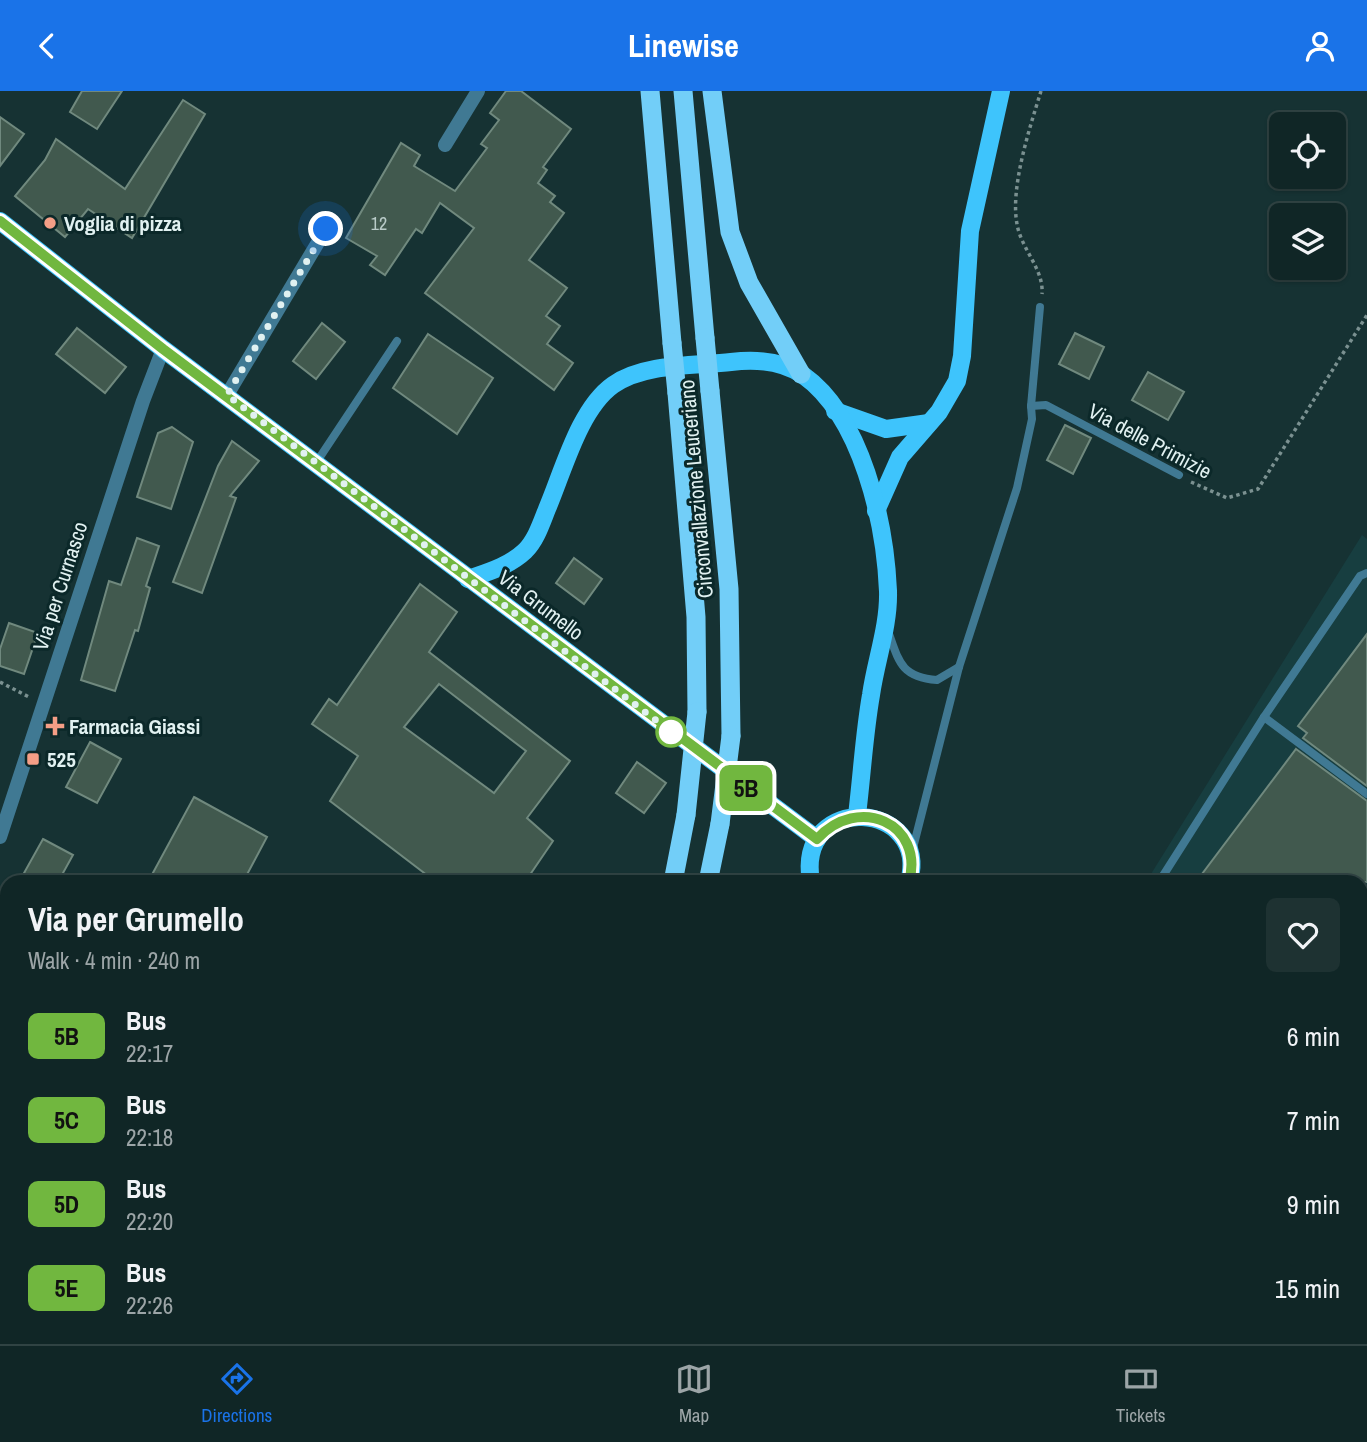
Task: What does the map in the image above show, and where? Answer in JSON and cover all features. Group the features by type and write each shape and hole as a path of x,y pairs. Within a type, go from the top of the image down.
{"highway":[{"name":"Circonvallazione Leuceriano","path":"650,91 696,617 697,712 686,815 674,875"},
{"name":"Circonvallazione Leuceriano","path":"683,91 729,589 731,736 720,824 709,875"},
{"path":"712,91 730,232 749,283 802,374"}],"main road":[{"path":"876,511 900,457 950,397 957,381 962,356 970,231 1001,91"},
{"name":"Via Grumello","path":"0,221 163,349 738,783 817,839"},
{"path":"468,579 506,564 530,545 586,417 613,385 645,372 740,361 780,364 802,374 835,411 856,446 876,511 888,593 871,692 857,815"},
{"path":"835,411 887,429 929,423"},
{"path":"810,875 808,867 817,839 835,823 857,815 886,822 906,844 911,858 910,875"}],"street":[{"path":"445,145 478,91"},
{"path":"227,395 326,229"},
{"name":"Via per Curnasco","path":"0,837 143,401 163,349"}],"lane":[{"path":"911,858 959,667 1017,488 1032,419 1040,307"},
{"path":"316,463 397,341"},
{"name":"Via delle Primizie","path":"1031,406 1046,405 1179,475"},
{"path":"1163,875 1264,717 1360,576 1367,573"},
{"path":"884,621 899,663 909,673 937,680 959,667"},
{"path":"1264,717 1367,794"}],"path":[{"path":"1040,307 1040,275 1022,243 1016,206 1021,167 1041,91"},
{"name":"Via delle Primizie","path":"1179,475 1227,498 1258,489 1367,315"},
{"path":"0,682 43,704"}],"shaded area":[{"path":"1362,535 1367,539 1367,875 1150,875"}],"building":[{"path":"82,91 122,91 97,129 70,112"},
{"path":"506,91 521,91 571,129 543,167 547,170 538,183 555,196 550,202 564,213 529,260 567,288 546,316 560,326 547,344 573,363 554,390 425,293 474,228 440,203 422,233 416,229 385,275 370,265 377,256 346,238 401,143 420,155 414,166 455,191 487,148 481,144 499,120 490,113"},
{"path":"183,100 205,114 132,238 88,209 65,237 15,196 45,160 56,139 125,189"},
{"path":"0,117 24,134 0,166"},
{"path":"322,323 345,342 316,379 293,361"},
{"path":"77,328 126,367 105,393 56,354"},
{"path":"1075,333 1104,347 1089,379 1059,364"},
{"path":"428,334 493,378 457,434 393,388"},
{"path":"1148,372 1184,392 1168,420 1132,400"},
{"path":"1065,425 1091,438 1073,474 1047,460"},
{"path":"172,427 193,442 171,509 137,497 158,433"},
{"path":"232,441 259,461 230,496 236,498 202,593 173,582 218,466"},
{"path":"137,538 159,546 146,586 150,588 138,631 135,630 115,691 81,680 109,581 121,585"},
{"path":"574,558 602,579 584,604 556,583"},
{"path":"420,584 457,612 429,652 570,761 527,818 553,841 530,875 427,875 330,801 358,756 312,724 329,699 337,705","holes":["439,684 526,751 494,793 404,727"]},
{"path":"9,623 38,633 24,674 0,666 0,649"},
{"path":"1367,634 1367,786 1303,738 1307,733 1298,726"},
{"path":"90,742 121,759 97,803 66,787"},
{"path":"1296,749 1367,801 1367,875 1201,875"},
{"path":"637,762 666,783 644,813 616,793"},
{"path":"194,797 267,837 247,875 152,875"},
{"path":"43,839 73,855 62,875 24,873"}],"bus line":[{"name":"5B","path":"0,221 163,349 738,783 817,839 828,827 857,815 886,822 898,832 906,844 911,858 911,875"}],"place":[{"name":"Voglia di pizza","path":"50,223"},
{"name":"Farmacia Giassi","path":"55,726"},
{"name":"525","path":"33,759"}],"route":[{"path":"326,229 227,395 678,737 671,732"}]}
